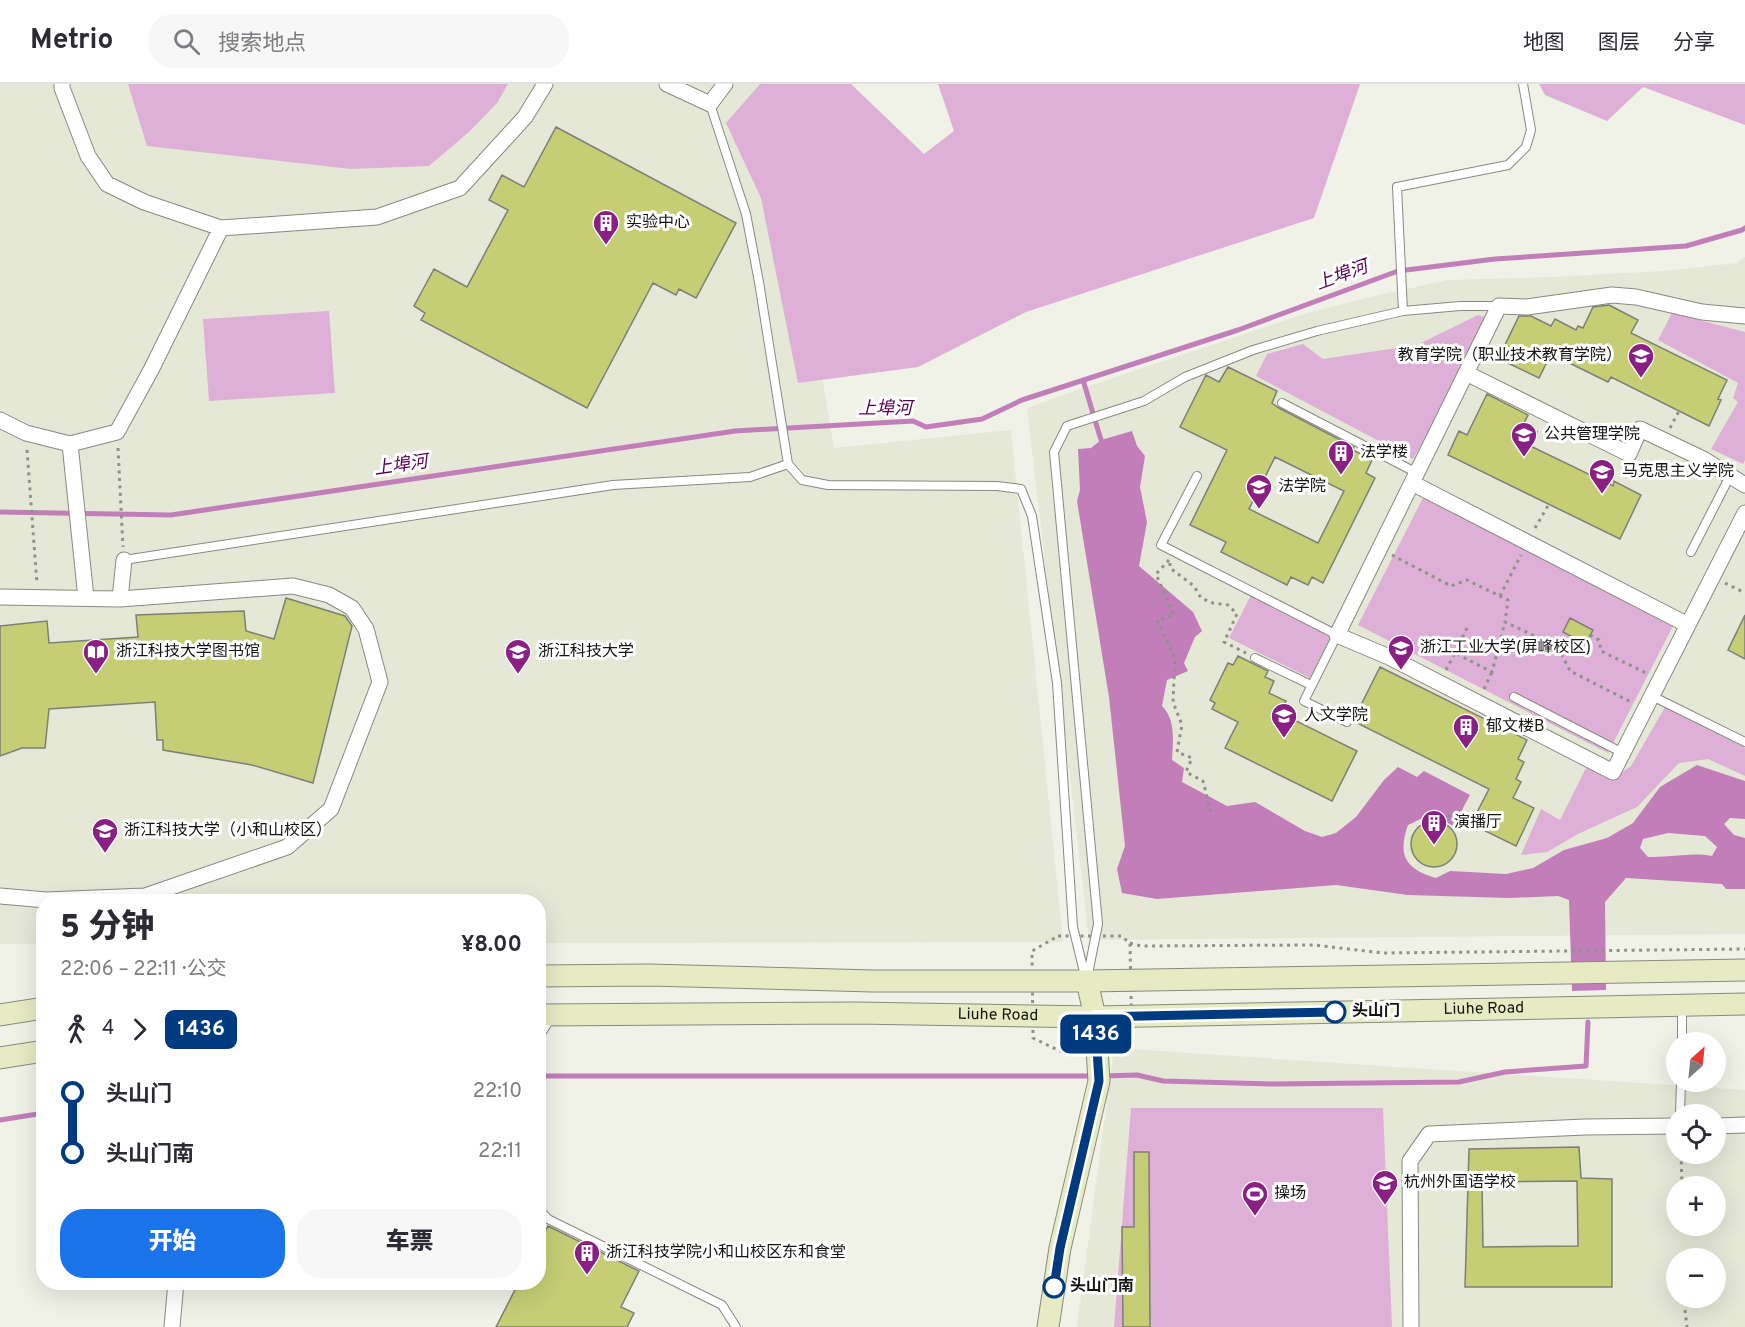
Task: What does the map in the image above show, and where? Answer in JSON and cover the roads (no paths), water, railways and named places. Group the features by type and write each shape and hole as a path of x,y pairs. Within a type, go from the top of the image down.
{"main road":[{"name":"Liuhe Road","path":"546,976 648,975 873,981 1087,981 1745,970"},
{"path":"1048,1327 1060,1248 1098,1075 1095,1017 1087,981"},
{"name":"Liuhe Road","path":"546,1015 856,1013 1095,1017 1745,1004"},
{"path":"0,1016 36,1009"},
{"path":"0,1058 36,1052"}],"street":[{"path":"62,84 88,156 107,184 144,202 221,228 377,217 460,188 525,117 545,84"},
{"path":"667,84 710,104 724,84"},
{"path":"0,420 26,433 70,444 117,432 151,370 221,228"},
{"path":"1745,316 1702,312 1636,297 1612,296 1527,307 1499,306 1337,635 1389,657 1613,772 1745,513"},
{"path":"1466,373 1629,454 1640,429 1703,459 1745,485"},
{"path":"70,444 86,598"},
{"path":"1414,478 1527,542 1688,625"},
{"path":"120,599 124,560"},
{"path":"0,597 120,599 293,586 329,595 352,608 366,629 380,682 331,809 287,847 159,894"},
{"path":"0,896 36,899"},
{"path":"1726,1126 1745,1125"},
{"path":"1411,1327 1410,1161 1429,1134 1585,1126 1666,1126"},
{"path":"172,1327 175,1290"}],"lane":[{"path":"1403,311 1397,187 1508,165 1526,147 1530,130 1523,84"},
{"path":"710,104 746,214 788,464 802,480 828,485 997,486 1021,489 1032,516 1057,683 1073,927 1087,981"},
{"path":"1087,981 1098,924 1054,452 1067,426 1144,401 1185,377 1253,350 1317,331 1403,311 1460,306 1499,306"},
{"path":"1282,403 1414,478"},
{"path":"124,560 613,484 750,477 788,464"},
{"path":"1197,476 1161,545 1337,635 1304,701 1347,722"},
{"path":"1691,552 1730,476"},
{"path":"1255,658 1311,685"},
{"path":"1514,697 1623,753"},
{"path":"1649,703 1745,742"},
{"path":"1682,1032 1683,1005"},
{"path":"546,1217 722,1305 736,1327"}],"waterway":[{"name":"上埠河","path":"0,512 171,515 735,431 913,421 926,427 982,419 1022,400 1238,330 1398,271 1495,259 1686,246 1745,228"},
{"path":"1083,380 1101,440"},
{"path":"1103,1076 1137,1075 1163,1081 1273,1084 1459,1082 1505,1072 1586,1066 1588,1022"},
{"path":"546,1076 1094,1076"},
{"path":"0,1120 36,1114"}],"place":[{"name":"实验中心","path":"606,246"},
{"name":"教育学院（职业技术教育学院）","path":"1641,379"},
{"name":"公共管理学院","path":"1524,458"},
{"name":"法学楼","path":"1341,476"},
{"name":"马克思主义学院","path":"1602,495"},
{"name":"法学院","path":"1259,510"},
{"name":"浙江工业大学(屏峰校区)","path":"1401,671"},
{"name":"浙江科技大学图书馆","path":"96,675"},
{"name":"浙江科技大学","path":"518,675"},
{"name":"人文学院","path":"1284,739"},
{"name":"郁文楼B","path":"1466,750"},
{"name":"演播厅","path":"1434,846"},
{"name":"浙江科技大学（小和山校区）","path":"105,854"},
{"name":"头山门","path":"1335,1012"},
{"name":"杭州外国语学校","path":"1385,1206"},
{"name":"操场","path":"1255,1217"},
{"name":"浙江科技学院小和山校区东和食堂","path":"587,1276"},
{"name":"头山门南","path":"1054,1287"}]}
